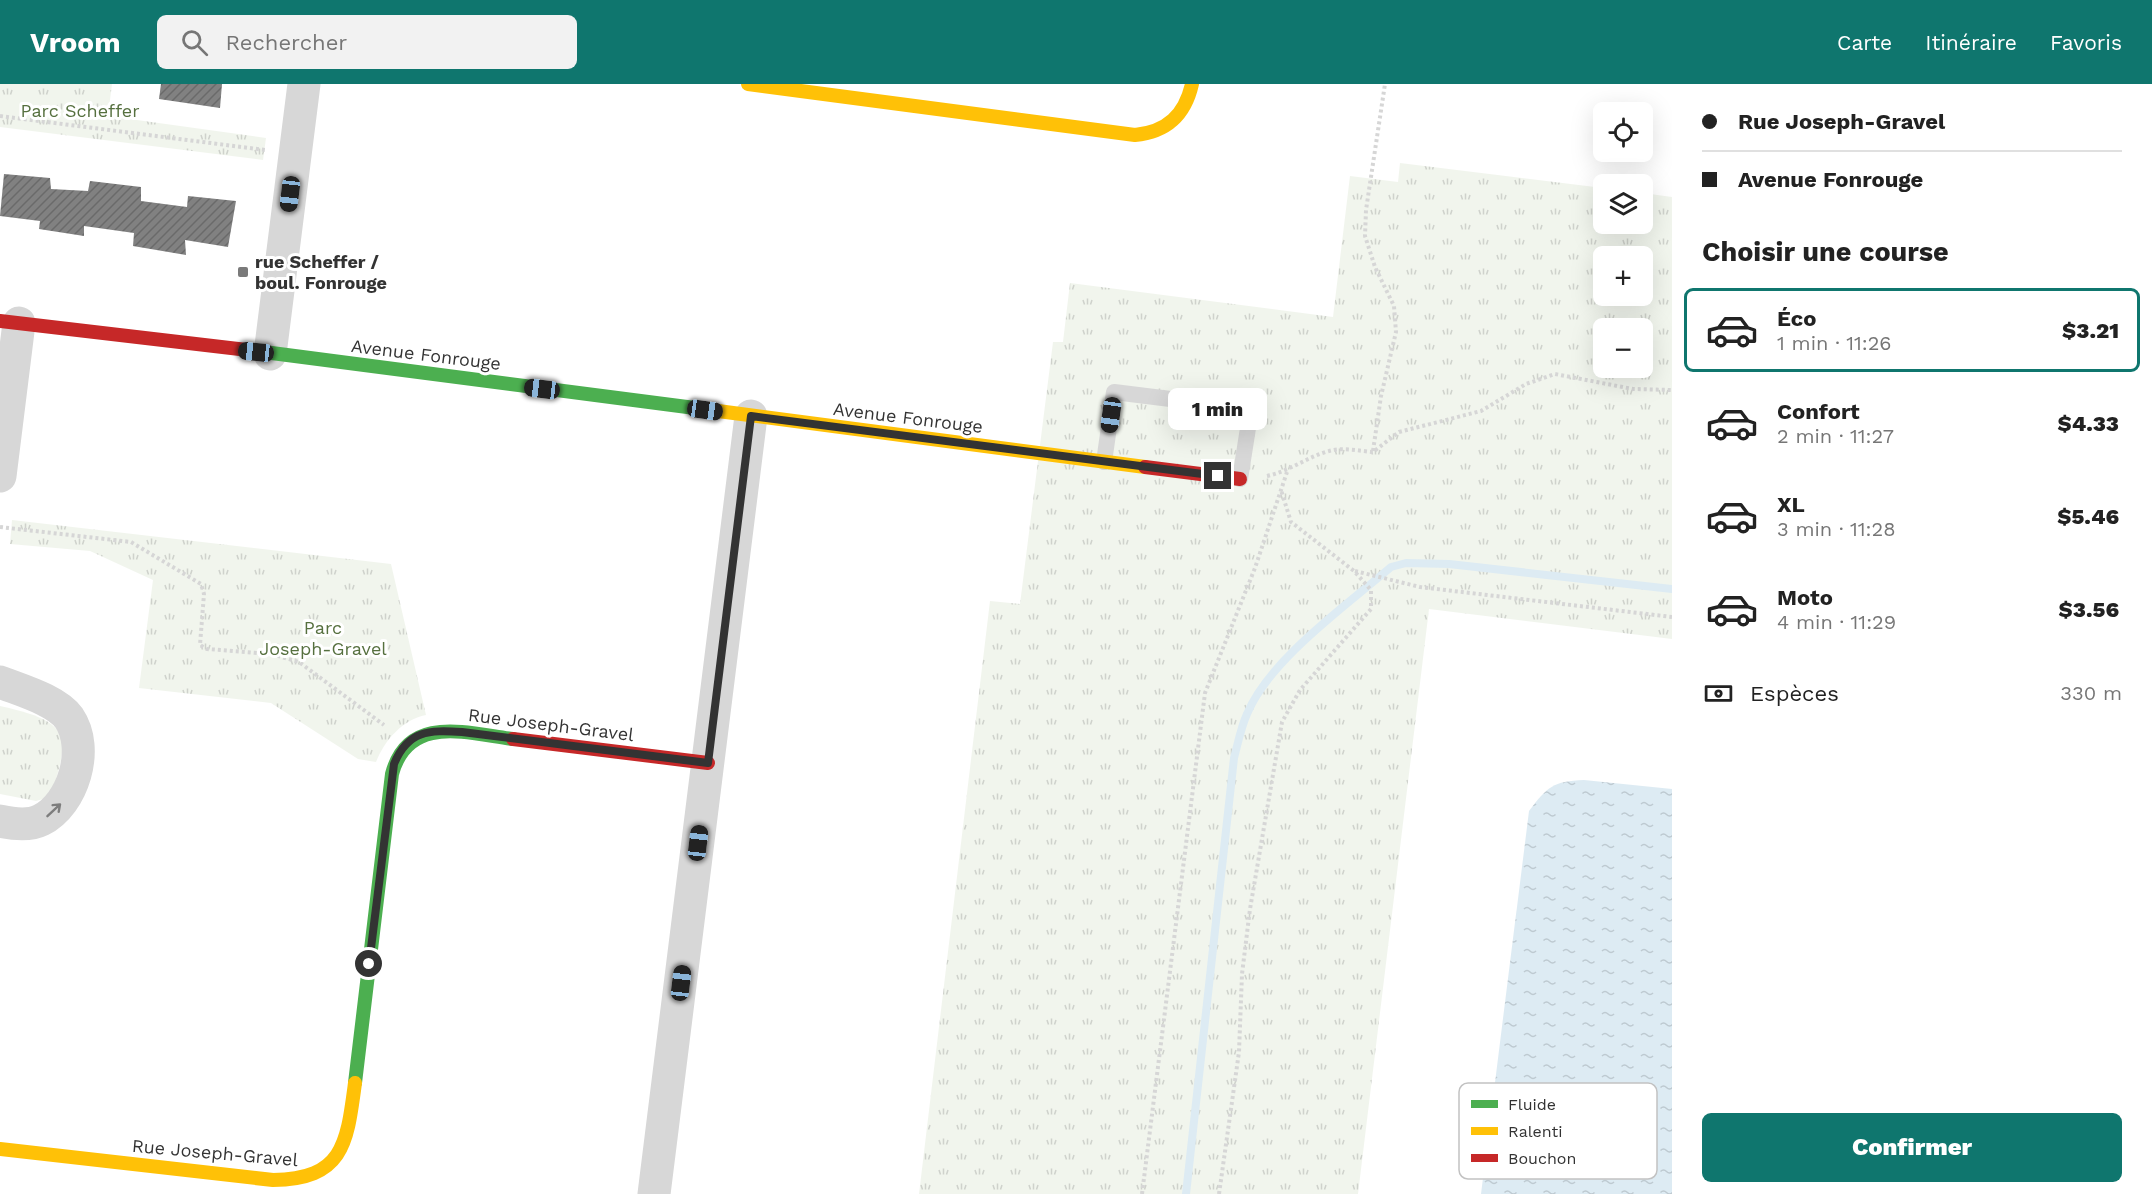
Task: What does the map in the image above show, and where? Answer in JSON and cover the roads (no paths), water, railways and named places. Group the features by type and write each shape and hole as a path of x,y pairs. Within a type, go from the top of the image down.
{"street":[{"path":"270,354 304,84"},
{"path":"748,84 1135,135 1160,132 1170,126 1186,106 1192,84"},
{"path":"0,476 10,322"},
{"name":"Avenue Fonrouge","path":"10,322 1240,479"},
{"path":"654,1194 751,416"},
{"path":"0,682 50,704 68,716 74,727 78,754 66,795 51,814 28,824 0,821"},
{"name":"Rue Joseph-Gravel","path":"0,1149 292,1180 316,1175 336,1161 349,1130 392,774 398,754 407,742 417,735 447,731 708,763"}],"lane":[{"path":"1104,462 1114,392 1251,409 1240,479"}],"water":[{"path":"1584,780 1672,789 1672,1194 1481,1194 1483,1179 1657,1179 1657,1083 1495,1083 1529,811 1546,791 1565,782"}],"waterway":[{"path":"1186,1194 1234,758 1247,714 1273,674 1311,634 1353,598 1391,567 1406,563 1449,564 1672,589"}],"place":[{"name":"rue Scheffer / boul. Fonrouge","path":"243,272"}],"park label":[{"name":"Parc Scheffer","path":"80,111"},
{"name":"Parc Joseph-Gravel","path":"323,638"}]}
